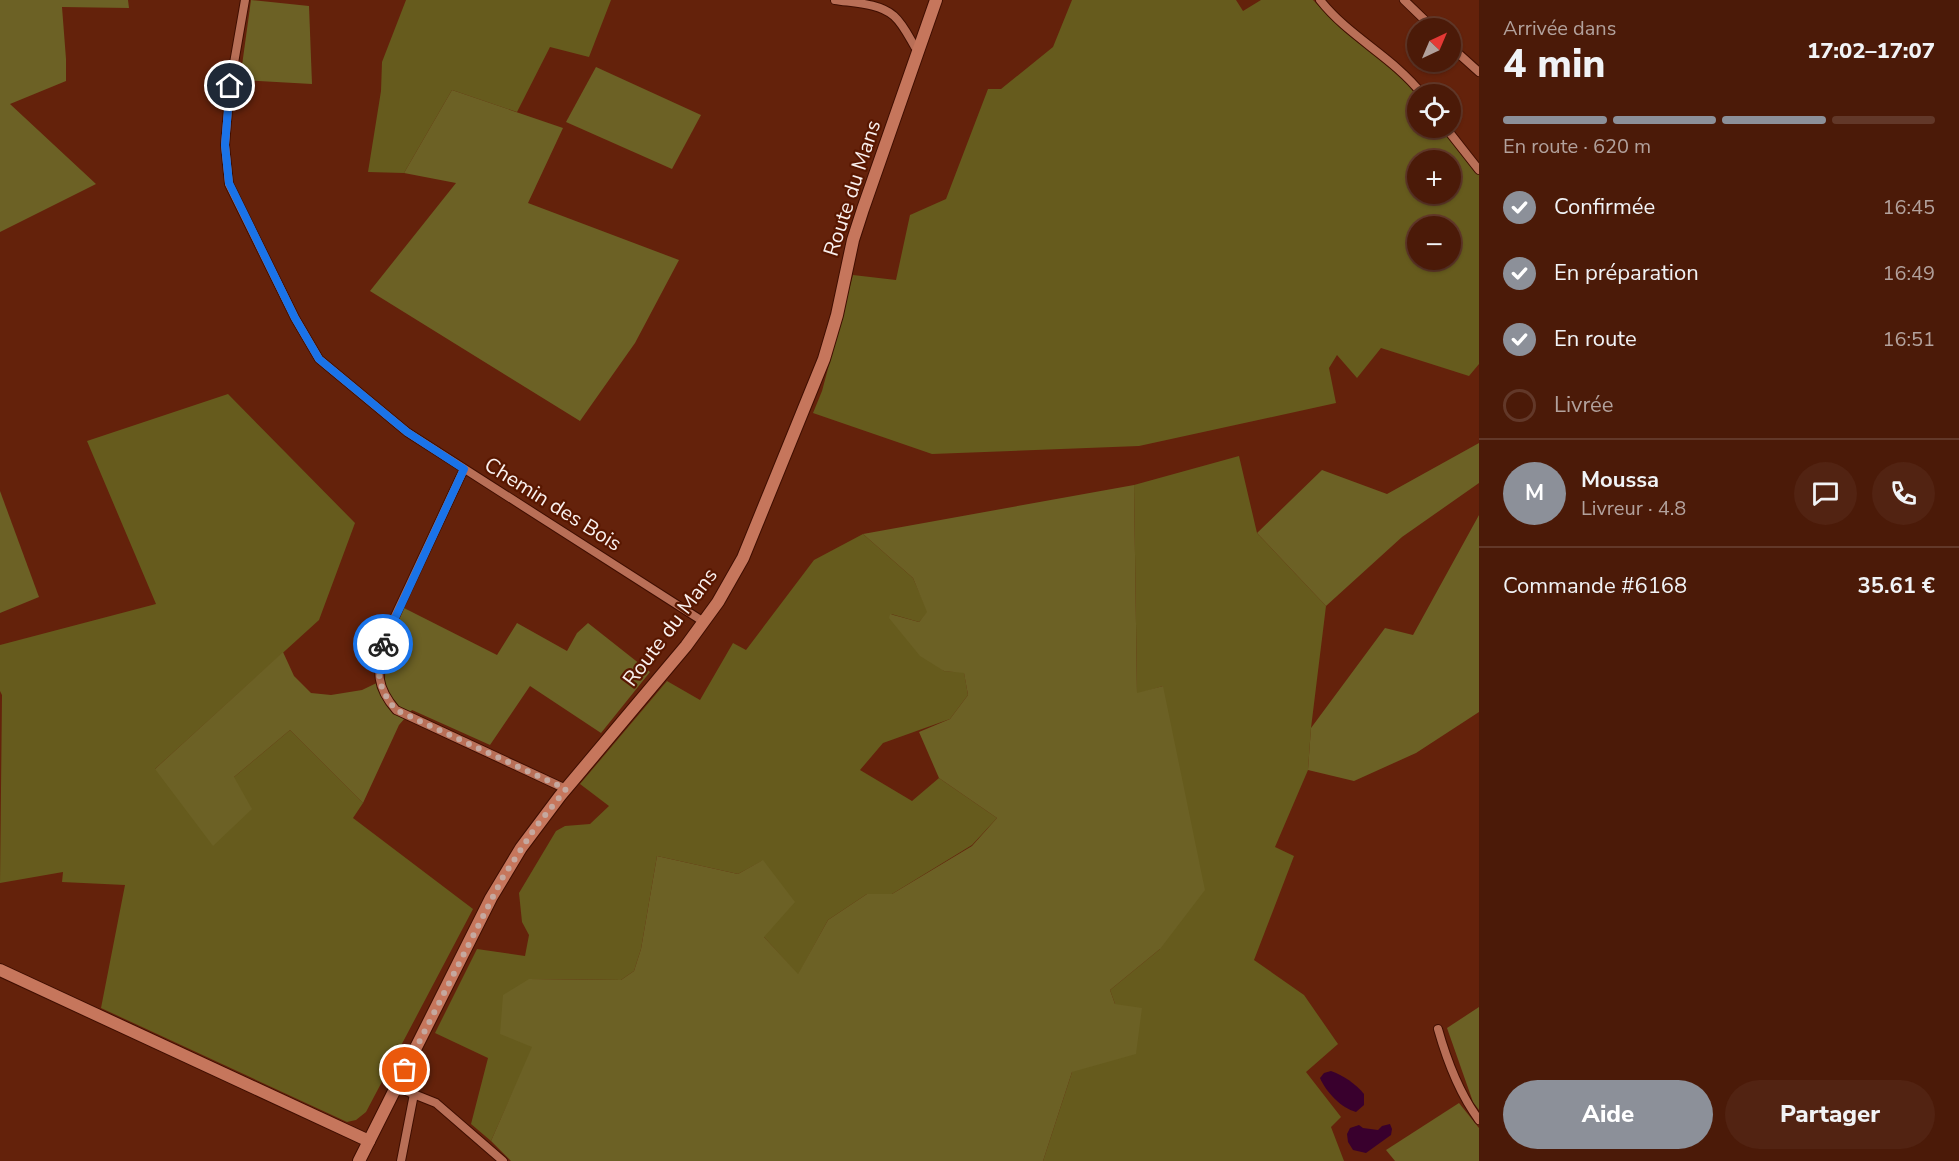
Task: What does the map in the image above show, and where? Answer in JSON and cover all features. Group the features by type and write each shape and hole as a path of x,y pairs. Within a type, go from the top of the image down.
{"street":[{"name":"Chemin des Bois","path":"245,0 230,86 225,145 229,183 295,318 319,359 407,432 704,622"},
{"path":"835,0 874,7 889,13 898,21 915,47 918,48"},
{"name":"Route du Mans","path":"359,1161 499,884 535,828 704,622 743,558 832,337 853,240 936,0"},
{"path":"1320,0 1342,24 1401,70 1413,84"},
{"path":"1404,0 1423,18"},
{"path":"1461,56 1479,72"},
{"path":"1454,138 1479,170"},
{"path":"464,469 383,642 378,663 379,681 386,698 396,710 566,789"},
{"path":"0,970 369,1141"},
{"path":"1438,1029 1465,1099 1479,1120"},
{"path":"396,1087 436,1103 503,1161"},
{"path":"401,1161 414,1094"}],"shaded area":[{"path":"0,0 128,0 129,8 62,7 66,81 10,104 96,184 0,232"},
{"path":"251,0 309,6 312,84 240,80"},
{"path":"406,0 611,0 589,57 550,47 517,112 452,90 404,173 368,172 381,91 382,62"},
{"path":"1072,0 1236,0 1243,11 1261,0 1313,0 1345,32 1408,84 1407,138 1449,138 1459,150 1407,150 1407,204 1461,204 1461,153 1479,175 1479,364 1469,376 1381,348 1357,378 1337,355 1329,368 1336,403 1139,446 932,454 813,413 822,391 853,275 896,280 910,215 946,199 988,89 1001,89 1053,47"},
{"path":"596,67 701,115 672,169 566,122"},
{"path":"452,90 563,128 528,203 679,260 635,343 580,421 370,291 456,183 404,173"},
{"path":"228,394 355,523 319,620 155,769 234,777 290,730 363,803 353,818 473,909 366,1112 356,1120 347,1122 101,1008 125,885 62,882 63,872 0,883 2,695 0,691 0,645 156,604 87,441"},
{"path":"1479,443 1479,483 1402,537 1326,606 1257,533 1322,470 1387,494"},
{"path":"1239,456 1257,533 1326,606 1308,770 1275,847 1294,856 1254,960 1304,995 1338,1044 1306,1072 1341,1117 1331,1127 1344,1161 1043,1161 1072,1072 1115,1004 1110,990 1160,949 1163,686 1137,694 1134,485"},
{"path":"1134,485 1137,693 1163,686 1205,890 1160,949 1110,990 1115,1004 1142,1008 1136,1054 1072,1072 1043,1161 511,1161 491,1141 532,1047 500,1034 503,995 529,979 621,980 634,971 641,949 657,856 738,874 763,860 795,902 764,937 798,974 828,920 867,894 892,894 972,846 997,818 939,778 919,732 950,719 968,695 964,673 944,671 920,656 889,618 890,614 919,622 927,612 913,578 863,534"},
{"path":"0,491 39,597 0,613"},
{"path":"1479,515 1479,712 1416,753 1354,781 1308,770 1311,728 1385,628 1413,635"},
{"path":"863,534 913,578 928,612 919,622 891,614 944,671 964,672 968,695 950,719 883,743 860,770 912,801 939,778 997,818 972,845 892,894 867,894 828,920 798,975 764,937 762,861 738,874 657,856 641,949 634,971 621,980 529,979 533,1047 491,1141 471,1124 488,1058 435,1033 477,949 525,956 529,935 522,922 519,893 556,831 565,826 590,824 609,806 580,784 667,681 700,700 733,643 746,650 814,560"},
{"path":"404,608 497,655 517,623 567,651 577,633 588,623 650,672 601,733 530,686 490,745 412,710 399,725 363,803 290,730 234,777 252,809 213,846 155,769 283,652 294,676 311,693 331,695 362,690 385,679 386,651"},
{"path":"1479,1007 1479,1110 1473,1102 1447,1028"},
{"path":"1331,1071 1349,1080 1364,1094 1364,1105 1356,1112 1340,1103 1323,1083 1320,1078 1324,1073"},
{"path":"1459,1103 1479,1128 1479,1161 1395,1161 1386,1150"},
{"path":"1390,1124 1391,1135 1366,1153 1353,1150 1348,1142 1347,1134 1350,1128 1359,1125 1363,1128 1378,1130"}],"way so far":[{"path":"383,644 378,663 379,681 386,698 396,710 566,789 535,828 503,877 405,1070"}],"route":[{"path":"230,86 225,145 229,183 295,318 319,359 407,432 464,469 383,644"}]}
